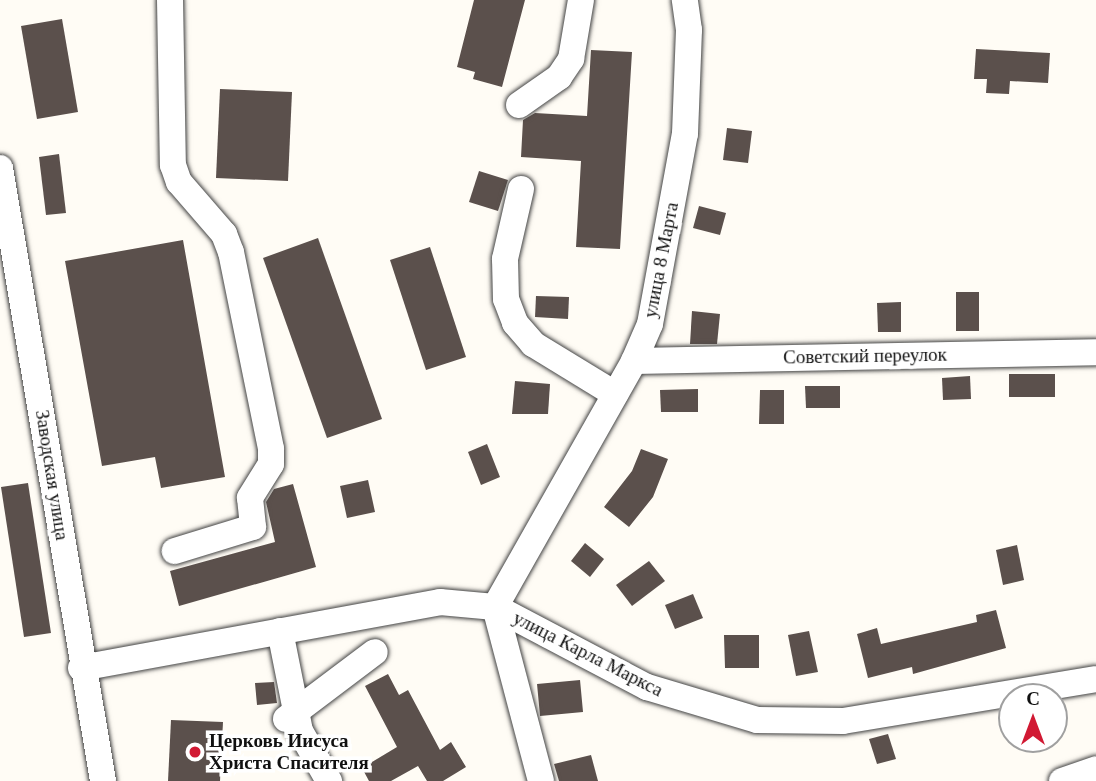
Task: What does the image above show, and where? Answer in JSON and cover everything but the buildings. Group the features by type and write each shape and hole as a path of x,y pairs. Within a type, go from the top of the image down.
{"street":[{"path":"170,0 173,165 179,182 224,234 231,253 271,449 271,464 250,498 253,527 175,551"},
{"path":"519,105 559,77 571,59 581,0"},
{"name":"улица 8 Марта","path":"495,607 634,361 650,324 685,134 690,30 685,0"},
{"name":"Заводская улица","path":"0,168 81,668 103,781"},
{"path":"521,189 505,259 506,299 514,323 533,344 615,394"},
{"name":"Советский переулок","path":"634,361 1096,352"},
{"name":"улица Карла Маркса","path":"81,668 440,602 495,607 647,687 757,720 843,721 1096,679"},
{"path":"495,607 541,781"},
{"path":"281,631 290,716 329,781"},
{"path":"290,716 375,652"},
{"path":"1062,781 1096,769"}],"place":[{"name":"Церковь Иисуса Христа Спасителя","path":"195,752"}]}
